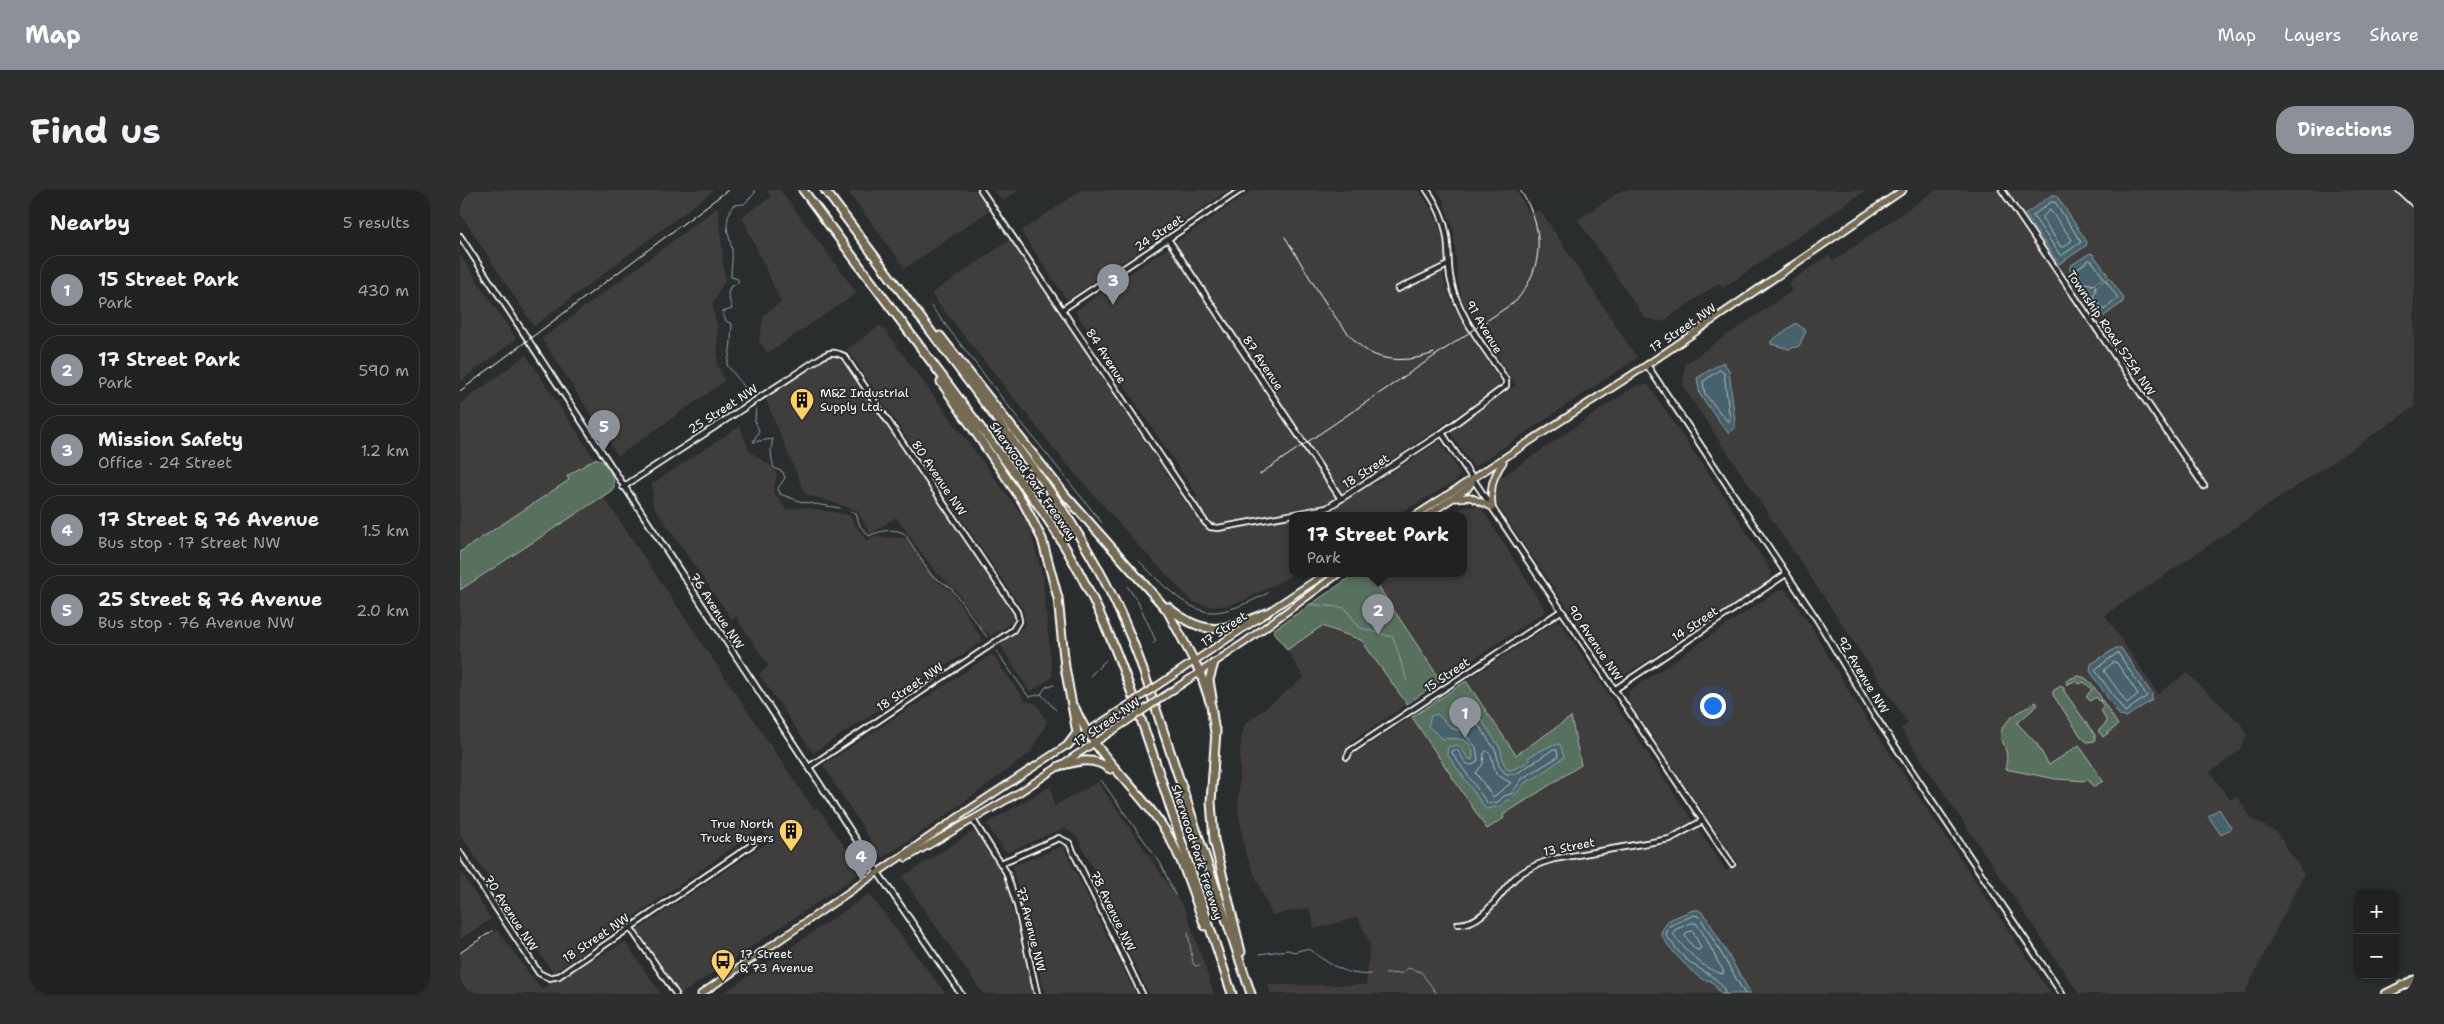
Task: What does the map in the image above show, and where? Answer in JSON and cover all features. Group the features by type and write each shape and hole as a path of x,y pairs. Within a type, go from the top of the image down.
{"highway":[{"name":"Sherwood Park Freeway","path":"803,190 1048,518 1089,587 1122,661 1232,994"},
{"name":"Sherwood Park Freeway","path":"825,190 1068,516 1102,574 1137,654 1250,994"},
{"path":"886,271 908,295 1065,495 1156,596 1182,618 1207,628 1230,628 1266,613"},
{"path":"923,350 933,370 1023,502 1042,538 1058,598 1077,733 1068,745"},
{"path":"1156,596 1178,629 1200,672 1211,705 1216,734"},
{"path":"1214,662 1209,680 1216,719 1211,802 1214,840 1240,941 1245,977"},
{"path":"1070,693 1093,743 1154,814 1170,837 1215,954 1226,977"},
{"path":"1059,766 1079,760 1093,760 1107,766 1127,784"},
{"path":"2386,994 2414,980"}],"main road":[{"name":"17 Street NW","path":"1421,512 1504,460 1647,365 1903,190"},
{"path":"1492,507 1490,491 1492,479 1504,460"},
{"name":"17 Street NW","path":"1433,512 1468,488 1473,480"},
{"path":"1454,499 1470,497 1492,507"},
{"path":"1266,613 1320,577"},
{"name":"17 Street NW","path":"879,874 973,820 1059,766 1200,672 1334,577"},
{"name":"17 Street","path":"1194,660 1266,613"},
{"name":"17 Street NW","path":"701,994 879,874 968,811 1194,660"}],"street":[{"name":"84 Avenue","path":"981,190 1205,522 1210,527 1218,528"},
{"name":"24 Street","path":"1063,309 1241,190"},
{"name":"91 Avenue","path":"1427,190 1438,208 1446,228 1451,281 1464,315 1506,380 1506,386"},
{"name":"Township Road 525A NW","path":"2002,190 2204,486"},
{"path":"2399,190 2414,204"},
{"name":"76 Avenue NW","path":"460,236 623,487 879,874 961,994"},
{"name":"87 Avenue","path":"1168,239 1340,499"},
{"path":"1398,289 1448,265"},
{"name":"25 Street NW","path":"623,487 829,352 836,352"},
{"name":"80 Avenue NW","path":"836,352 844,356 1017,612 1019,620"},
{"name":"92 Avenue NW","path":"1647,365 1818,621 1873,713 2062,994"},
{"name":"18 Street","path":"1306,512 1322,509 1340,499 1442,432 1506,386"},
{"name":"90 Avenue NW","path":"1442,432 1732,864"},
{"name":"18 Street","path":"1218,528 1289,515"},
{"name":"14 Street","path":"1614,690 1786,574"},
{"name":"15 Street","path":"1347,757 1350,751 1561,610"},
{"name":"18 Street NW","path":"809,767 1013,630 1019,620"},
{"name":"77 Avenue NW","path":"973,820 1002,862 1017,905 1037,994"},
{"name":"13 Street","path":"1458,924 1470,922 1490,907 1515,878 1536,864 1670,838 1702,821"},
{"name":"78 Avenue NW","path":"1002,862 1056,839 1063,838 1069,843 1142,994"},
{"name":"18 Street NW","path":"549,978 559,976 753,844"},
{"name":"70 Avenue NW","path":"460,853 539,973 549,978"},
{"path":"630,927 676,994"}],"shaded area":[{"path":"460,190 714,190 534,326 460,213"},
{"path":"767,190 780,190 857,293 768,353 759,341 764,315 781,302 742,217 771,197"},
{"path":"847,190 975,190 990,210 905,268"},
{"path":"994,190 1019,190 1003,201"},
{"path":"1082,190 1229,190 1067,300 1021,231"},
{"path":"1253,190 1419,190 1434,214 1441,232 1445,256 1443,277 1452,304 1500,381 1499,387 1367,476 1373,485 1440,441 1460,474 1456,481 1402,512 1289,512 1289,577 1247,599 1229,605 1212,607 1193,602 1138,545 1064,461 931,294 1010,240 1187,505 1198,497 1075,311"},
{"path":"1437,190 1516,190 1530,214 1540,210 1637,358 1474,467 1451,434 1452,430 1516,385 1463,303 1457,276 1454,232 1443,199"},
{"path":"1622,190 1866,190 1723,288 1719,283 1662,322 1645,318 1578,220"},
{"path":"1936,190 2414,190 2414,407 2105,615 2158,694 2187,673 2240,723 2247,735 2239,751 2210,772 2230,800 2237,796 2252,819 2276,832 2304,874 2244,994 2079,994 1901,729 1908,723 1683,386 1685,364 1792,291 1788,283 1829,255 1833,261"},
{"path":"718,207 725,280 712,305 718,331 717,365 725,381 618,456 542,339"},
{"path":"460,255 516,339 460,382"},
{"path":"881,325 1028,523 1043,578 1052,677 1030,692 1000,644 1026,625 1023,610 847,349"},
{"path":"526,355 594,458 567,476 569,480 460,552 460,404"},
{"path":"827,357 840,357 1014,616 1013,622 991,636 982,628 955,589 933,569 896,517 871,534 857,510 805,494 765,398"},
{"path":"1637,385 1648,385 1726,499 1771,572 1770,580 1617,680 1495,502 1496,481"},
{"path":"740,426 749,451 771,466 777,475 773,492 786,510 802,507 849,515 867,542 875,537 907,538 937,581 952,592 983,641 813,753 759,674 769,666 736,617 732,620 653,505 652,484"},
{"path":"603,496 814,810 818,808 862,872 681,994 637,930 770,841 761,828 553,973 460,834 460,590"},
{"path":"1480,506 1546,611 1441,681 1372,577 1467,577 1467,512 1455,512 1463,507"},
{"path":"1780,589 1786,590 1812,628 1854,700 2051,994 1271,994 1268,985 1366,985 1370,944 1358,917 1315,929 1309,908 1272,915 1245,852 1238,809 1241,740 1245,724 1304,678 1287,650 1322,626 1361,640 1407,704 1350,743 1358,752 1412,717 1487,829 1504,818 1503,816 1570,717 1516,755 1466,681 1555,622 1560,622 1726,871 1738,863 1627,699 1629,691"},
{"path":"992,654 1025,701 1037,704 1047,722 1030,753 938,821 882,858 823,765"},
{"path":"1098,782 1185,909 1214,994 1149,994 1098,888 1102,886 1077,837 1064,828 1008,852 1004,850 986,824 1051,786 1054,806"},
{"path":"974,831 996,863 1008,891 1033,994 983,994 902,877"},
{"path":"1063,846 1136,994 1046,994 1012,866"},
{"path":"460,870 491,919 460,939"},
{"path":"869,894 946,994 722,994"},
{"path":"497,930 541,989 625,942 661,994 460,994 460,954"}],"green space":[{"path":"596,458 606,466 611,474 614,487 611,491 460,590 460,552 569,480 567,476"},
{"path":"1351,577 1372,577 1441,681 1407,704 1361,640 1322,626 1287,650 1273,630"},
{"path":"2076,676 2081,676 2088,680 2102,699 2099,701 2096,697 2090,701 2086,697 2092,689 2084,682 2079,684 2076,680 2067,685 2066,681"},
{"path":"1466,681 1516,755 1571,717 1581,765 1503,815 1504,818 1487,829 1412,717"},
{"path":"2060,686 2064,688 2064,691 2095,735 2095,741 2087,742 2082,738 2053,695 2053,691"},
{"path":"2102,700 2118,725 2103,737 2098,731 2107,722 2101,710 2104,706 2100,702"},
{"path":"2036,702 2038,705 2017,723 2037,744 2049,765 2079,745 2103,781 2093,787 2088,779 2086,781 2056,779 2005,769 2007,755 2001,736 2002,729 2010,718"}],"water":[{"path":"2052,195 2056,195 2087,242 2086,246 2059,264 2025,214"},
{"path":"2090,253 2093,254 2108,275 2084,291 2070,270 2070,266"},
{"path":"2109,277 2124,298 2122,303 2104,316 2100,315 2085,294"},
{"path":"1796,323 1806,331 1799,346 1789,349 1771,344 1771,341"},
{"path":"1723,362 1729,370 1735,422 1735,428 1729,434 1700,395 1697,378"},
{"path":"2116,648 2121,648 2152,694 2152,700 2126,717 2120,716 2090,671 2091,664"},
{"path":"1462,699 1471,705 1500,748 1504,764 1508,770 1528,762 1529,757 1550,746 1560,744 1564,757 1538,776 1526,782 1510,800 1506,800 1501,806 1486,809 1447,754 1448,747 1458,745 1469,759 1472,760 1472,748 1460,739 1443,739 1428,726 1431,716 1437,714 1452,729 1460,730 1454,709 1457,702"},
{"path":"2219,809 2231,828 2221,835 2208,816"},
{"path":"1693,910 1699,910 1705,915 1751,994 1721,994 1711,981 1704,980 1693,972 1666,943 1661,932 1669,920"}],"waterway":[{"path":"751,395 727,365 732,324 726,321 722,312 732,309 728,294 730,287 738,283 738,279 731,277 732,249 727,227 728,218 733,205 744,204 755,193 754,190"},
{"path":"931,306 1102,523"},
{"path":"756,408 755,421 759,431 753,442 773,439 771,454 774,468 783,472 785,478 778,488 780,494 802,502 840,508"},
{"path":"851,511 856,513 860,526 869,536 887,530 905,534 931,575 951,588 987,637"},
{"path":"1139,561 1177,597 1204,611 1229,610 1268,593"},
{"path":"1127,586 1138,602 1156,641 1153,643"},
{"path":"1309,604 1345,608 1360,628 1393,637 1407,681"},
{"path":"996,651 1029,697 1041,694 1056,710"},
{"path":"1090,676 1106,660"},
{"path":"1041,694 1046,687 1054,685"},
{"path":"1101,780 1161,864 1175,895"},
{"path":"1188,932 1193,963 1195,966 1200,965"},
{"path":"1260,954 1288,950 1294,952 1305,949 1311,950 1339,968 1355,973 1371,974"},
{"path":"1385,974 1403,973 1408,968 1421,972 1437,994"}],"railway":[{"path":"460,391 728,190"},
{"path":"1260,474 1516,301 1526,288 1532,274 1537,260 1538,246 1534,218 1520,190"},
{"path":"1285,237 1332,312 1353,339 1363,348 1380,357 1398,360 1417,358 1434,353"},
{"path":"460,953 492,931"}],"place":[{"name":"Mission Safety","path":"1113,305"},
{"name":"M&Z Industrial Supply Ltd.","path":"802,421"},
{"name":"25 Street & 76 Avenue","path":"604,451"},
{"name":"17 Street Park","path":"1378,635"},
{"name":"15 Street Park","path":"1465,738"},
{"name":"True North Truck Buyers","path":"791,852"},
{"name":"17 Street & 76 Avenue","path":"861,881"},
{"name":"17 Street & 73 Avenue","path":"723,982"}]}
